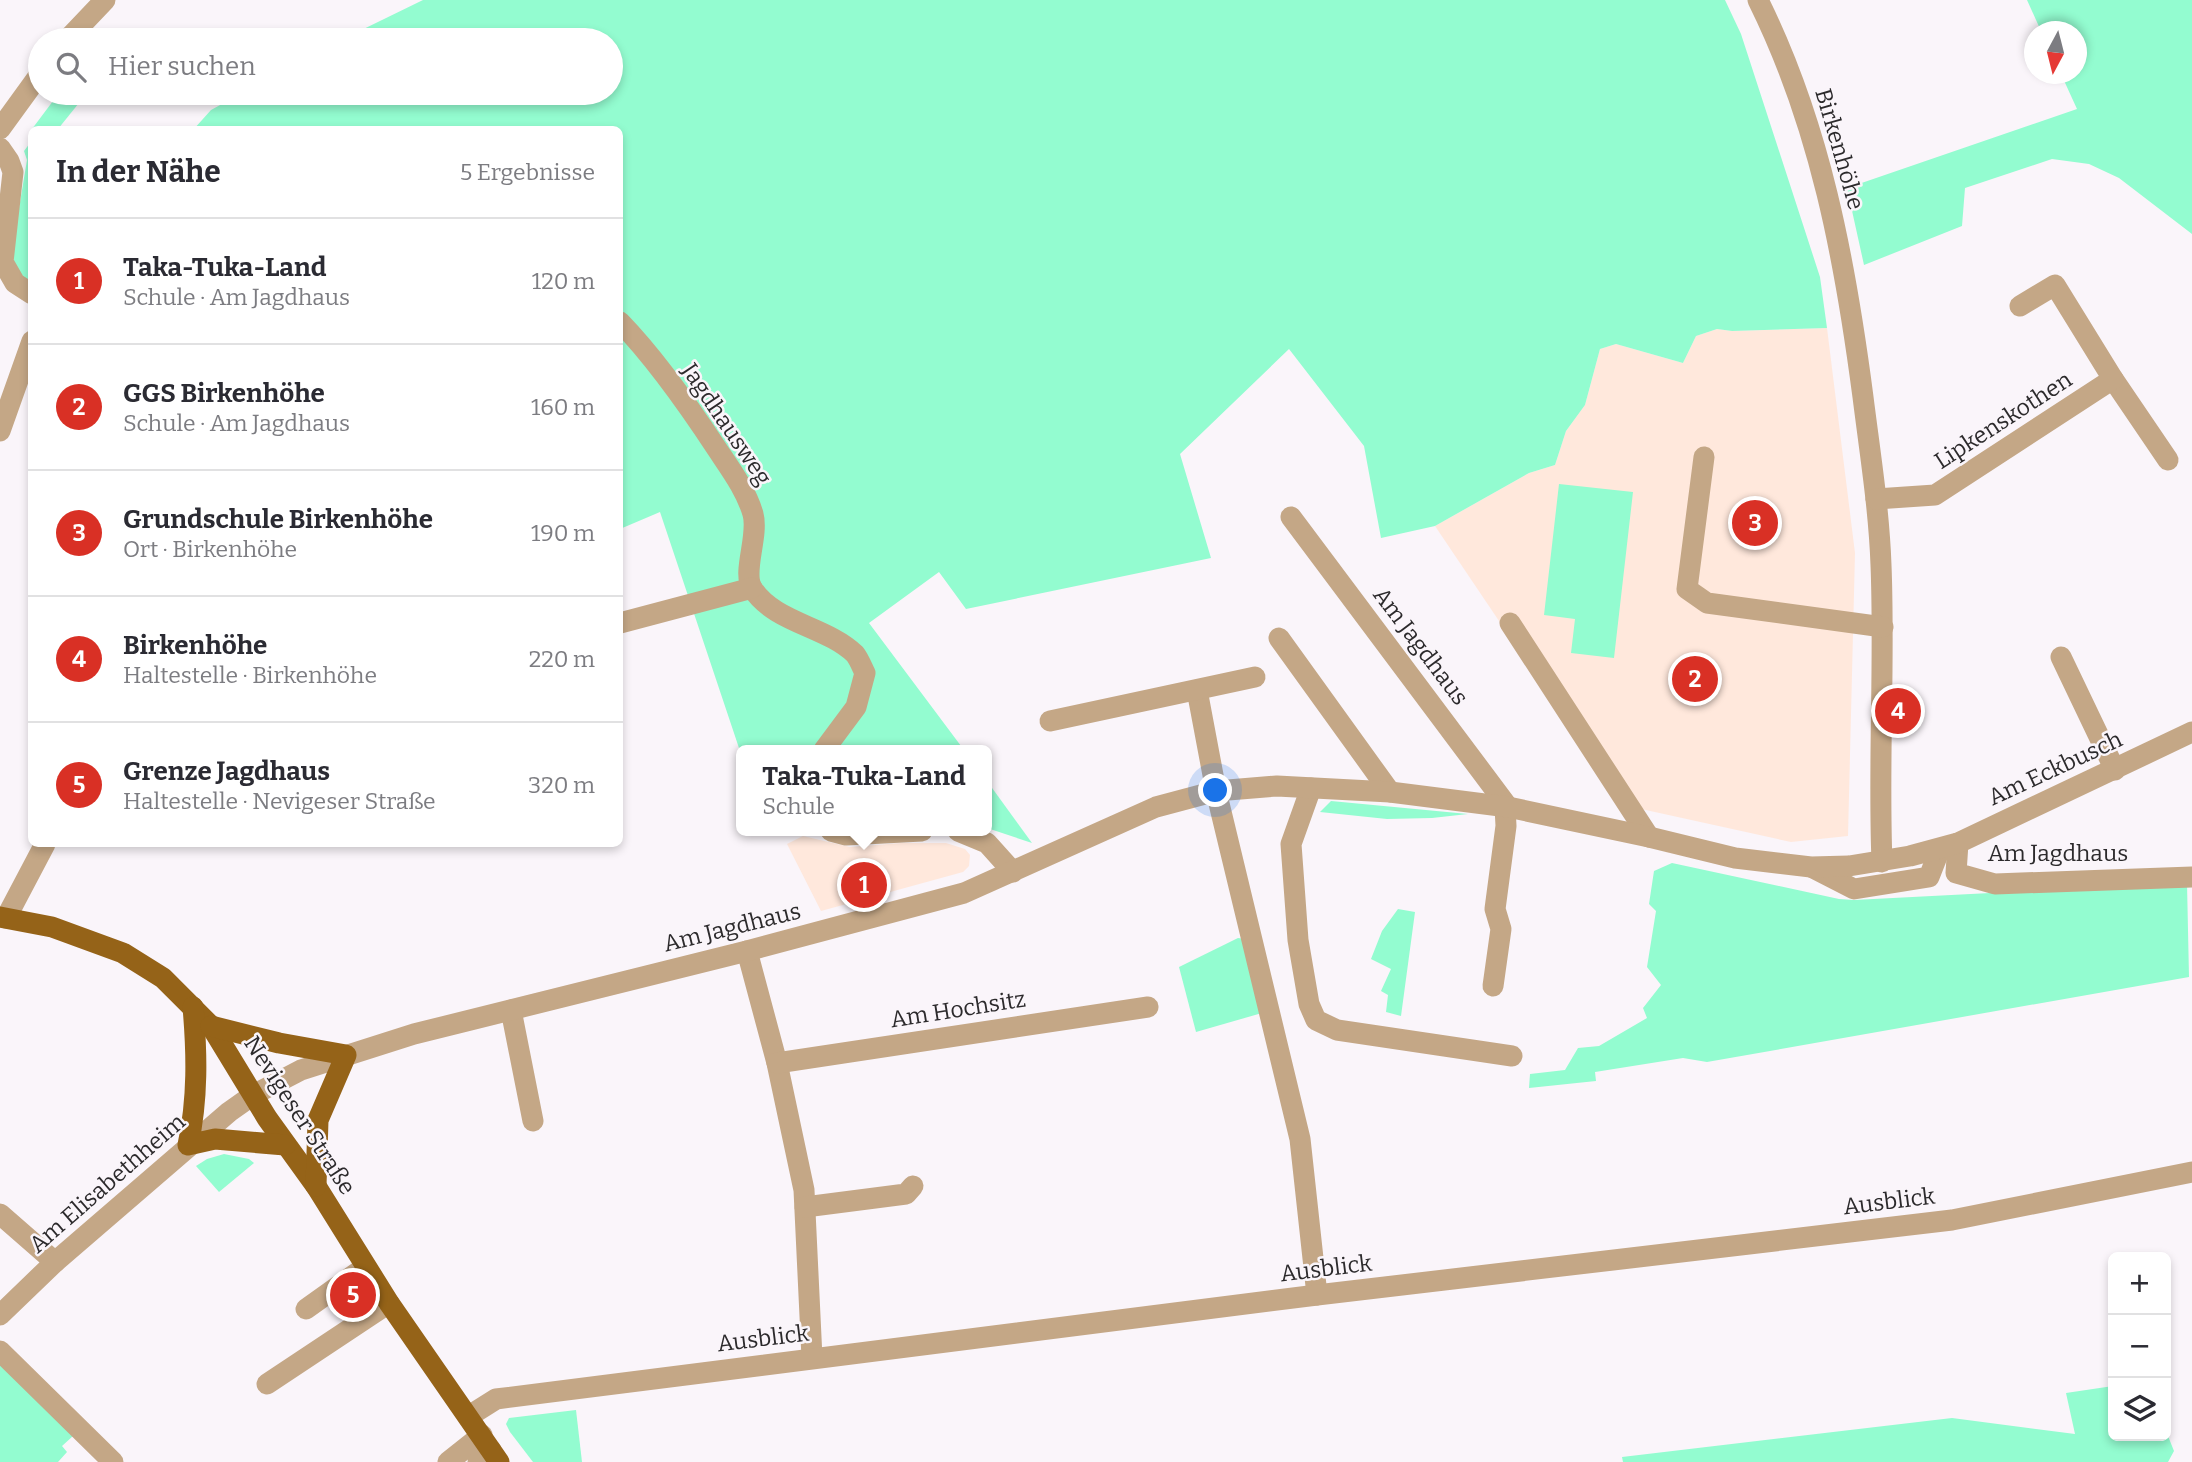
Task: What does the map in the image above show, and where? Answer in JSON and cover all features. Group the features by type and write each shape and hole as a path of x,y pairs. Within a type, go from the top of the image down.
{"main road":[{"name":"Nevigeser Straße","path":"3,918 52,927 123,953 163,978 211,1026 285,1144 316,1186 388,1303 469,1416 488,1452"},
{"path":"193,1007 196,1076 194,1118 188,1145 215,1139 285,1144"},
{"path":"211,1026 279,1044 346,1055 318,1120 316,1186"}],"street":[{"path":"78,28 105,0"},
{"name":"Birkenhöhe","path":"1758,0 1779,42 1807,116 1830,197 1851,302 1876,499 1883,627 1879,782 1882,862"},
{"path":"0,129 28,90"},
{"path":"0,148 13,172 3,262 15,283 28,291"},
{"path":"2020,306 2055,285 2113,379 2168,460"},
{"name":"Jagdhausweg","path":"623,326 684,402 751,505 756,529 750,570 752,588"},
{"path":"0,431 28,352"},
{"name":"Lipkenskothen","path":"1876,499 1935,495 2113,379"},
{"path":"1704,457 1687,589 1707,603 1883,627"},
{"name":"Am Jagdhaus","path":"1291,517 1507,807"},
{"path":"623,622 752,588 771,607 821,632 855,655 865,673 856,707 828,745"},
{"path":"1510,623 1649,837"},
{"path":"1279,638 1390,792"},
{"path":"2060,657 2115,770"},
{"path":"1050,720 1255,677"},
{"path":"1197,690 1216,791 1300,1139 1318,1295"},
{"name":"Am Eckbusch","path":"1949,846 2192,732"},
{"name":"Am Jagdhaus","path":"253,1095 301,1070 414,1034 747,951 964,893 1157,807 1216,791 1277,786 1390,792 1507,807 1734,858 1811,867 1882,862 1949,846"},
{"path":"1311,788 1291,844 1298,940 1309,1004 1316,1020 1337,1030 1512,1056"},
{"path":"1493,986 1501,929 1495,909 1507,807"},
{"path":"970,836 987,843 1013,872"},
{"name":"Am Jagdhaus","path":"1811,867 1854,889 1930,877 1949,846"},
{"name":"Am Jagdhaus","path":"1949,846 1956,873 1994,884 2192,877"},
{"path":"3,918 43,847"},
{"path":"747,951 777,1063 804,1189 812,1358"},
{"name":"Am Hochsitz","path":"777,1063 1148,1007"},
{"path":"511,1010 533,1121"},
{"name":"Am Elisabethheim","path":"0,1315 54,1262 188,1145 253,1095"},
{"name":"Ausblick","path":"469,1416 496,1399 1318,1295 1952,1220 2192,1172"},
{"path":"805,1207 906,1194 913,1186"},
{"path":"0,1214 54,1262"},
{"path":"306,1309 365,1267"},
{"path":"267,1384 388,1303"},
{"path":"0,1351 113,1462"},
{"name":"Nevigeser Straße","path":"448,1462 488,1452"}],"shaded area":[{"path":"1827,328 1855,553 1848,836 1791,842 1623,805 1435,526 1529,473 1555,465 1566,431 1585,405 1600,349 1616,344 1683,363 1696,336 1717,329 1732,331"},
{"path":"803,836 850,847 946,843 965,849 970,855 969,866 963,872 821,911 787,844"}],"green space":[{"path":"423,0 1725,0 1741,34 1820,277 1827,328 1732,331 1717,329 1696,336 1683,363 1616,344 1600,349 1585,405 1566,431 1555,465 1529,473 1435,526 1381,538 1364,446 1289,349 1180,454 1211,558 966,609 939,572 869,623 960,745 738,745 660,512 623,528 623,126 197,126 211,110 220,105 623,105 623,28 366,28"},
{"path":"2027,0 2192,0 2192,234 2119,178 2089,164 2052,159 1965,188 1962,226 1864,265 1847,188 2077,109 2066,84 2087,84 2087,21 2036,21"},
{"path":"50,105 77,105 60,126 34,126"},
{"path":"28,146 28,280 17,269 12,250 27,160 24,151"},
{"path":"1559,484 1633,492 1614,658 1571,653 1575,619 1544,615"},
{"path":"992,788 1032,843 992,830"},
{"path":"1331,801 1468,814 1387,819 1320,812"},
{"path":"1672,863 1854,900 2187,883 2189,977 1707,1062 1683,1058 1595,1072 1596,1081 1529,1088 1530,1074 1565,1070 1578,1048 1599,1046 1647,1018 1643,1008 1661,985 1647,967 1656,911 1649,904 1654,871"},
{"path":"1398,909 1415,912 1401,1016 1386,1012 1388,995 1381,991 1391,969 1371,959 1382,931"},
{"path":"1238,938 1245,939 1262,1013 1196,1032 1179,967"},
{"path":"224,1154 249,1159 254,1163 219,1192 196,1166 207,1159"},
{"path":"0,1363 73,1436 62,1446 67,1452 58,1462 0,1462"},
{"path":"2108,1387 2108,1441 2170,1441 2174,1451 2168,1462 1623,1462 1622,1457 1952,1418 2075,1434 2066,1393"},
{"path":"576,1410 582,1462 533,1462 506,1424 509,1418"}],"place":[{"name":"Grundschule Birkenhöhe","path":"1755,523"},
{"name":"GGS Birkenhöhe","path":"1695,679"},
{"name":"Birkenhöhe","path":"1898,711"},
{"name":"Taka-Tuka-Land","path":"864,885"},
{"name":"Grenze Jagdhaus","path":"353,1295"}]}
